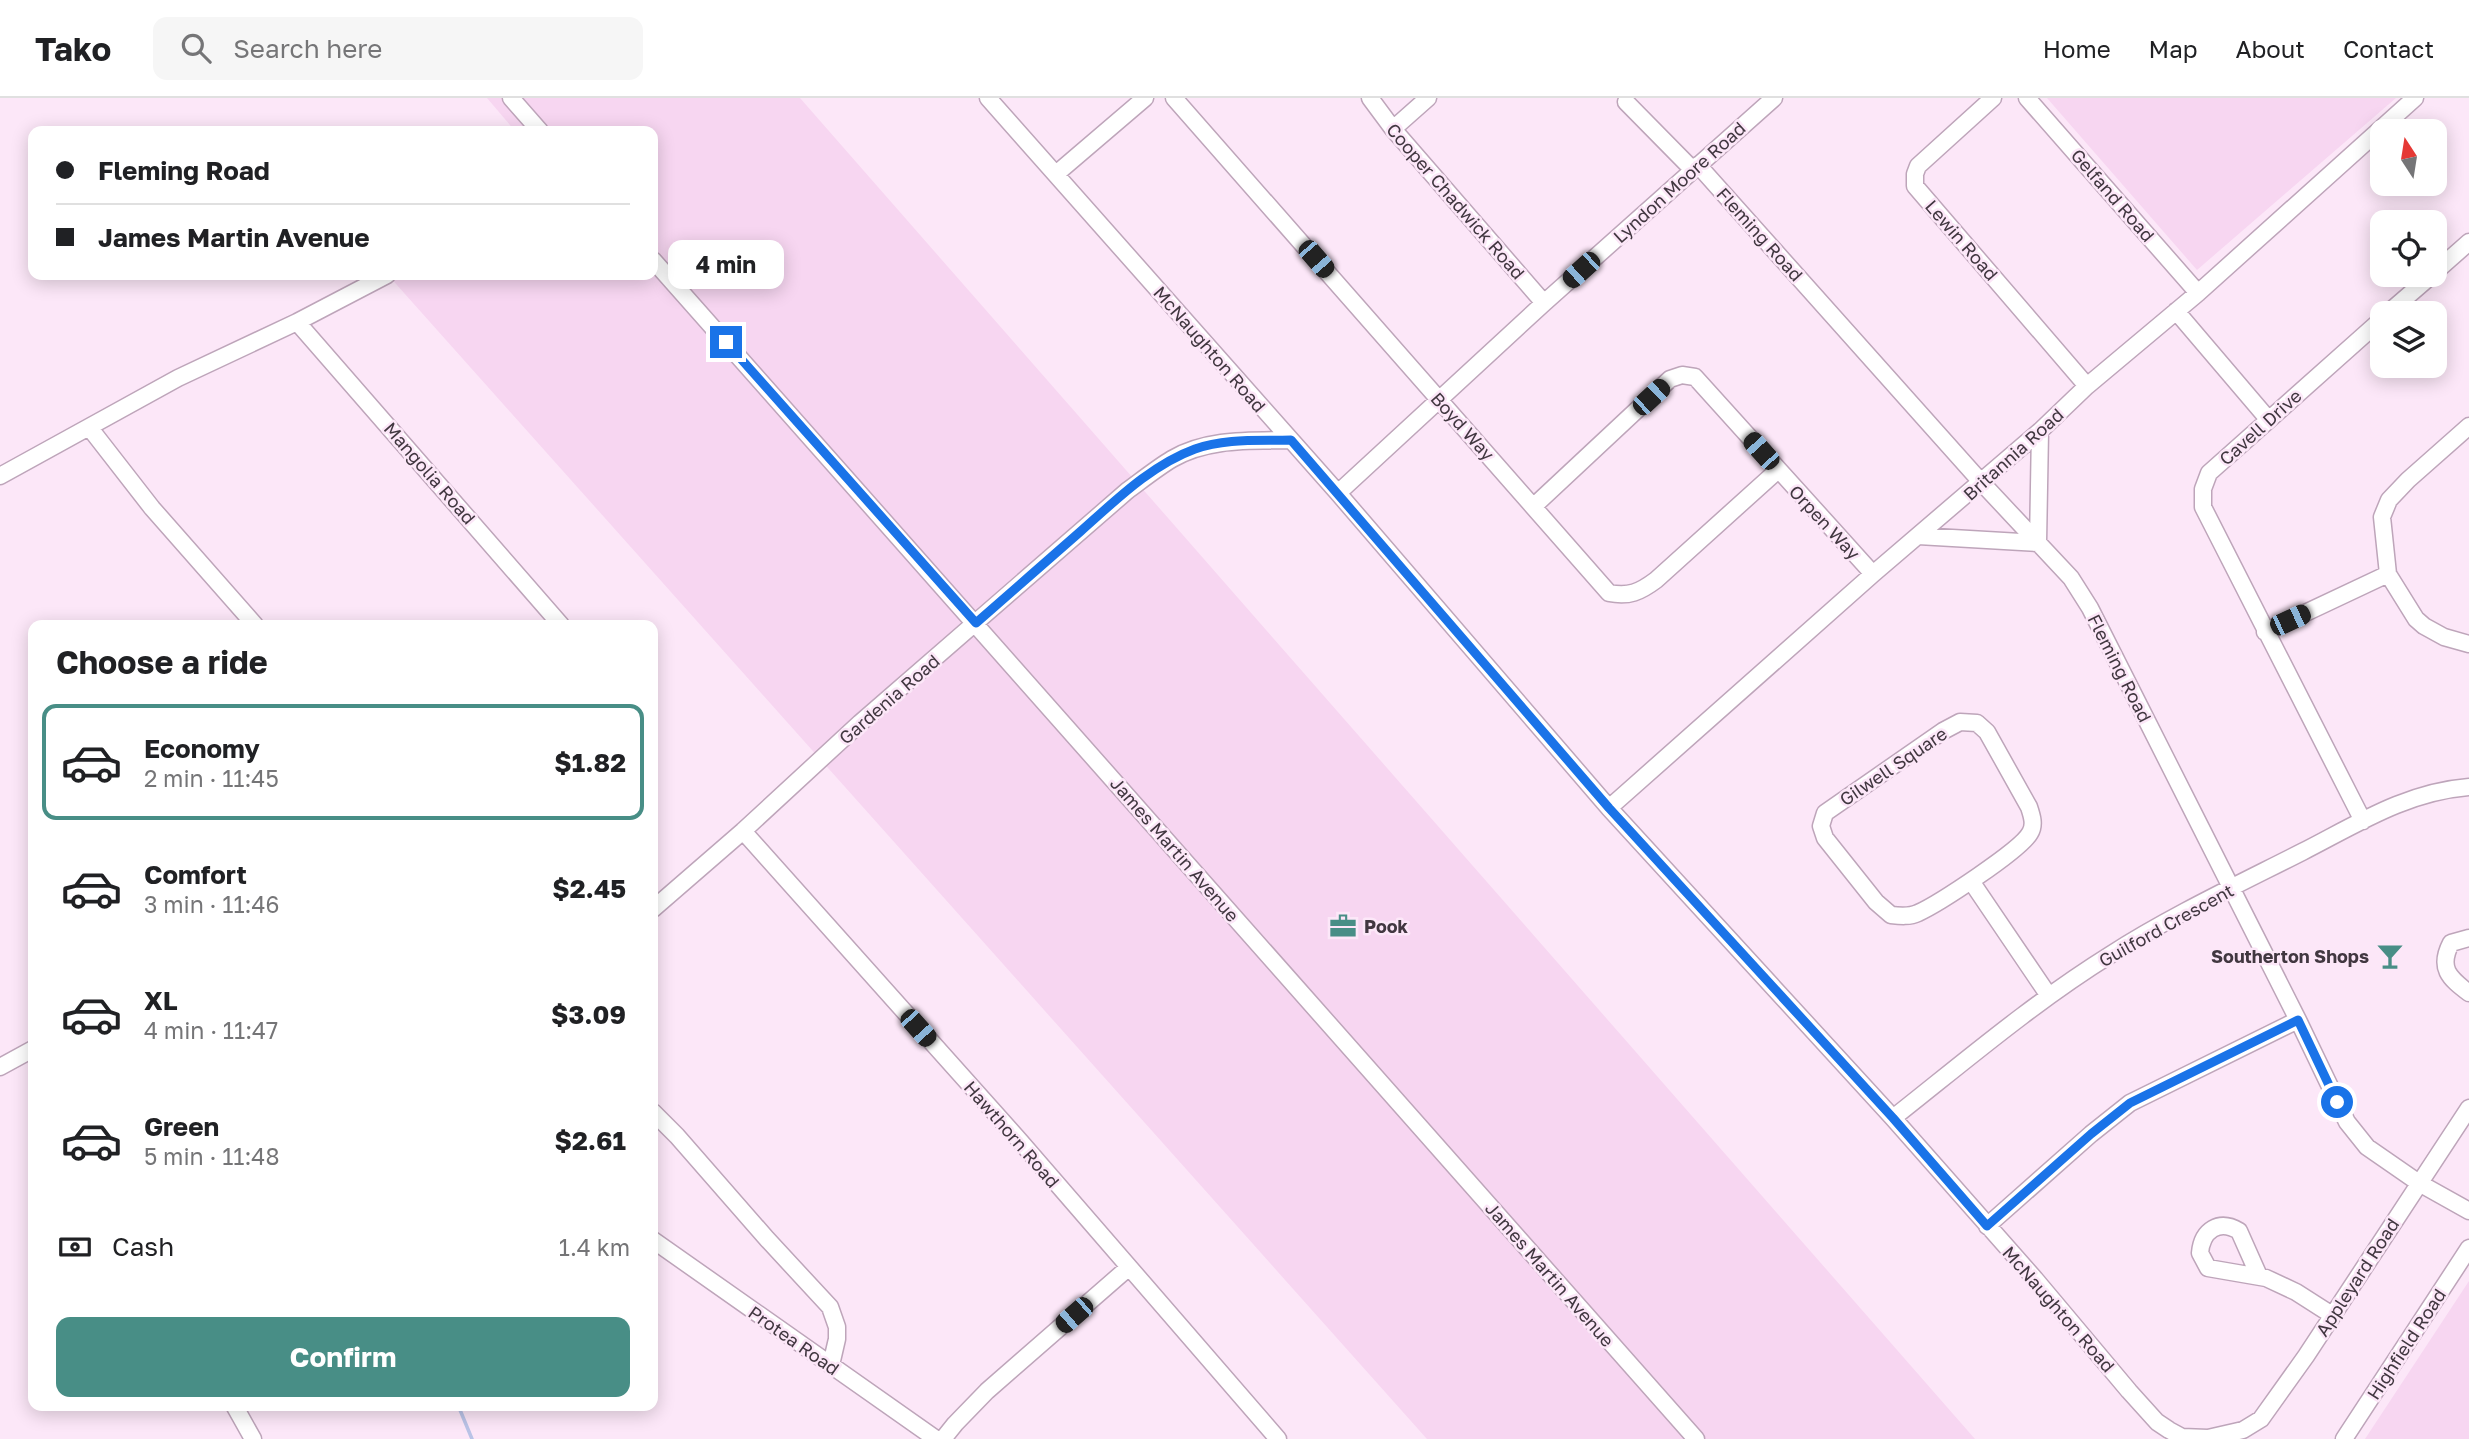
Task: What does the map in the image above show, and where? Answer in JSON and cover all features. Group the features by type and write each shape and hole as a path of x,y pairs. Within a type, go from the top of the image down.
{"street":[{"path":"511,98 536,126"},
{"name":"McNaughton Road","path":"988,98 1338,493 1609,808 1893,1118 2157,1422 2182,1437 2208,1438 2233,1433"},
{"path":"1056,174 1145,98"},
{"name":"Boyd Way","path":"1174,98 1609,593 1624,596 1639,592 1656,580 1778,470"},
{"name":"Cooper Chadwick Road","path":"1370,98 1393,129 1544,303"},
{"path":"1393,129 1428,98"},
{"name":"Lyndon Moore Road","path":"1338,493 1544,303 1774,98"},
{"name":"Lewin Road","path":"1993,98 1918,166 1915,186 2087,386"},
{"name":"Gelfand Road","path":"2027,98 2198,293"},
{"name":"Britannia Road","path":"1609,808 1873,573 1982,483 2087,386 2198,293 2415,98"},
{"name":"Fleming Road","path":"1626,102 1695,167 2071,578 2090,608 2342,1112 2367,1147 2419,1183 2469,1211"},
{"path":"2447,262 2469,242"},
{"name":"James Martin Avenue","path":"658,266 1696,1439"},
{"path":"0,476 178,378 297,322 377,280"},
{"path":"2402,301 2418,287"},
{"path":"2176,312 2268,419"},
{"name":"Mangolia Road","path":"297,322 557,620"},
{"name":"Cavell Drive","path":"2363,821 2203,507 2203,489 2209,473 2370,330"},
{"name":"Orpen Way","path":"1534,506 1670,379 1682,375 1695,377 1873,573"},
{"path":"2469,426 2408,480 2385,508 2382,517 2388,575 2416,619 2444,637 2469,644"},
{"path":"89,427 152,508 251,620"},
{"path":"1918,536 2038,542 2040,431"},
{"name":"Gardenia Road","path":"658,905 860,723 1127,491 1173,459 1196,448 1237,441 1291,440"},
{"path":"2265,632 2388,575"},
{"name":"Gilwell Square","path":"1959,722 1977,723 1987,732 2034,820 2032,832 2024,841 1971,881 1916,915 1891,915 1876,902 1825,838 1821,826 1825,813 1942,731 1959,722"},
{"name":"Guilford Crescent","path":"1893,1118 2049,996 2112,954 2231,888 2403,801 2442,790 2469,787"},
{"name":"Hawthorn Road","path":"743,831 1020,1142 1278,1439"},
{"path":"1971,881 2049,996"},
{"path":"2469,938 2451,943 2445,953 2445,966 2453,981 2469,993"},
{"path":"1987,1226 2130,1103 2298,1020"},
{"path":"0,1067 28,1052"},
{"name":"Appleyard Road","path":"2233,1433 2250,1426 2271,1408 2469,1108"},
{"path":"658,1117 835,1314 837,1339 831,1365"},
{"name":"Protea Road","path":"658,1244 936,1439"},
{"name":"Highfield Road","path":"2344,1439 2469,1248"},
{"path":"943,1439 987,1391 1128,1268"},
{"path":"2259,1276 2296,1292 2332,1315"},
{"path":"237,1411 253,1439"}],"shaded area":[{"path":"487,98 800,98 1975,1439 1427,1439 392,280 658,280 658,126 511,126"},
{"path":"2047,98 2396,98 2370,119 2197,270"},
{"path":"2469,1281 2469,1439 2365,1439"}],"waterway":[{"path":"460,1411 472,1439"}],"place":[{"name":"Pook","path":"1343,926"},
{"name":"Southerton Shops","path":"2390,956"}],"route":[{"path":"726,342 976,623 1127,491 1173,459 1196,448 1216,444 1291,440 1609,808 1893,1118 1987,1226 2130,1103 2298,1020 2337,1102"}]}
